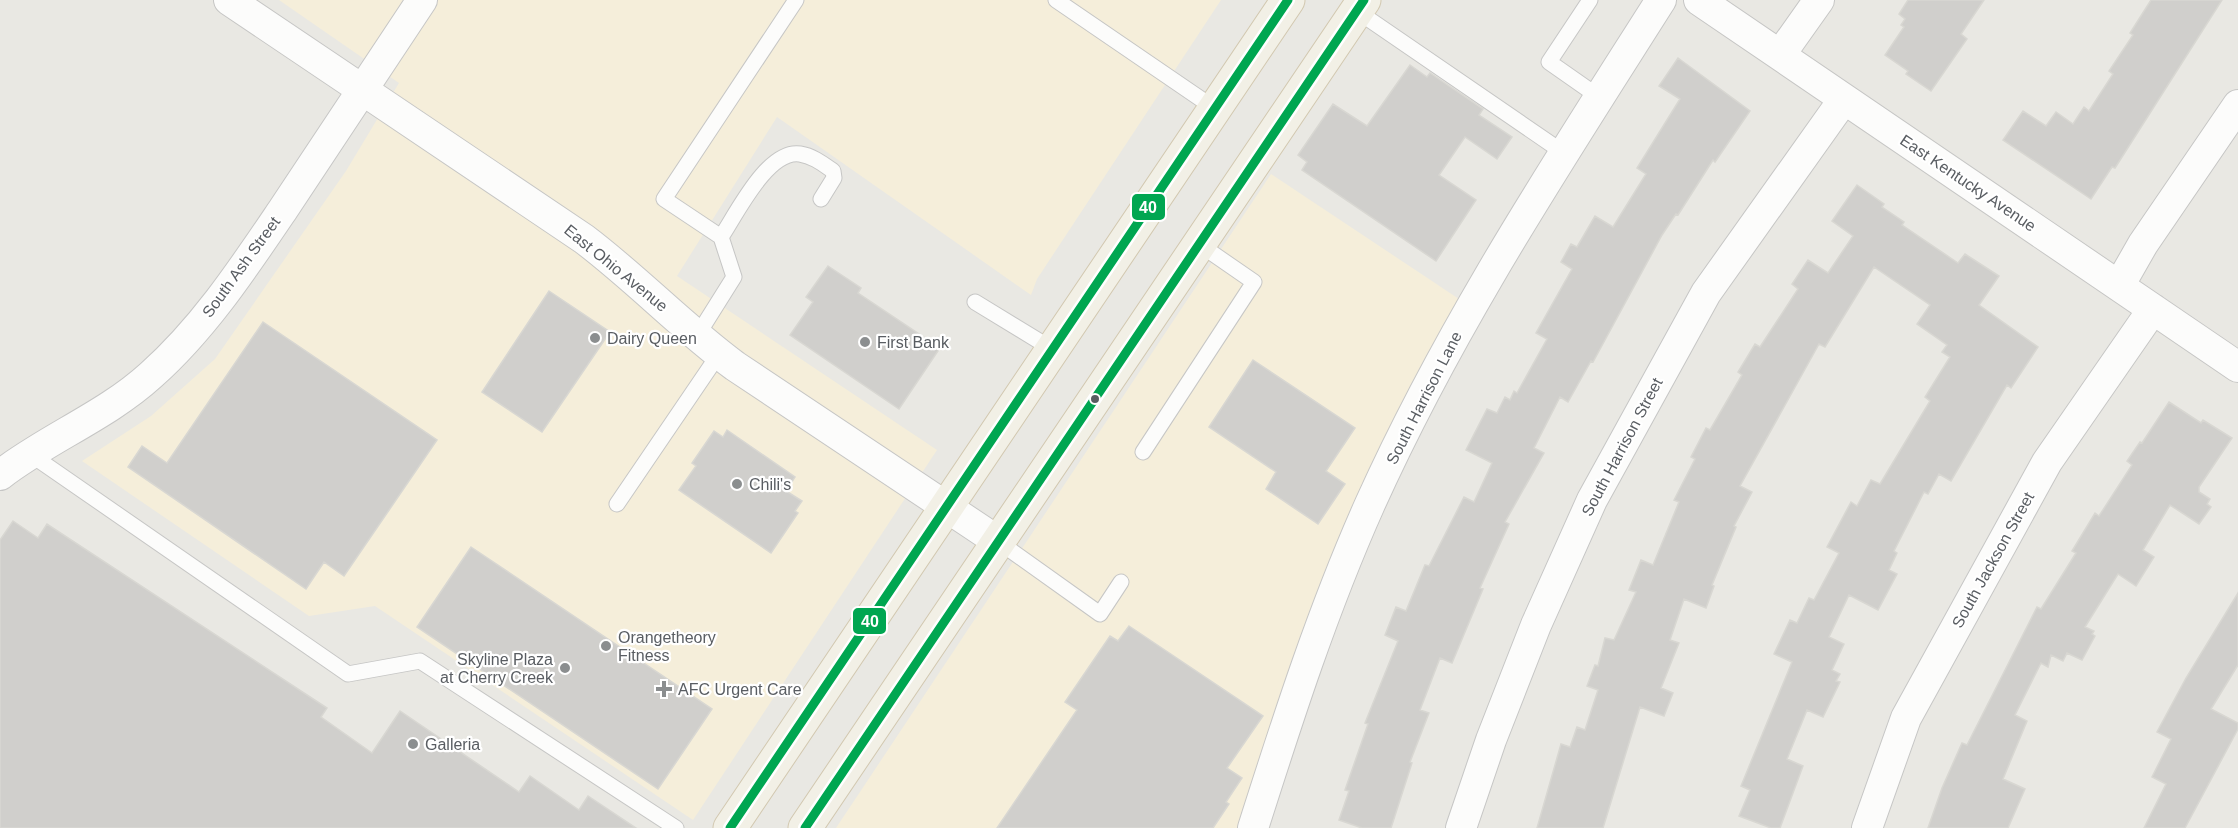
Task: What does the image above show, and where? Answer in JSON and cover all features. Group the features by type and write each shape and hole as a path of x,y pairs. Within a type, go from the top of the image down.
{"main road":[{"path":"730,828 1288,0"},
{"path":"805,828 1361,5"}],"street":[{"name":"East Ohio Avenue","path":"229,0 592,245 635,279 708,345 999,542"},
{"name":"South Ash Street","path":"0,475 30,454 112,405 170,357 244,267 422,0"},
{"name":"South Harrison Lane","path":"1253,828 1316,637 1370,504 1412,417 1492,269 1661,0"},
{"name":"East Kentucky Avenue","path":"1699,0 2238,367"},
{"path":"1780,55 1819,0"},
{"name":"South Harrison Street","path":"1461,828 1491,740 1532,636 1592,500 1706,293 1844,99"},
{"path":"2119,286 2143,244 2238,105"},
{"name":"South Jackson Street","path":"1867,828 1911,708 2047,462 2153,309"}],"lane":[{"path":"617,504 708,345 734,277 721,237 664,199 796,0"},
{"path":"1056,0 1214,108"},
{"path":"1590,0 1549,62 1599,97"},
{"path":"1361,5 1564,153"},
{"path":"721,237 766,169 781,156 798,154 812,157 833,171 834,178 820,199"},
{"path":"1143,452 1254,282 1199,244"},
{"path":"975,302 1052,349"},
{"path":"30,454 348,674 420,661 676,828"},
{"path":"999,542 1100,614 1121,582"}],"shaded area":[{"path":"279,0 1221,0 1037,279 1031,295 777,117 677,276 937,450 693,820 375,606 309,616 82,461 151,416 215,359 346,171 399,83"},
{"path":"1271,174 1459,299 1242,828 836,828"}],"building":[{"path":"1908,0 1984,0 1961,34 1967,39 1931,91 1906,74 1908,71 1885,55 1904,27 1901,25 1905,19 1899,14"},
{"path":"2151,0 2222,0 2115,168 2112,167 2091,199 2003,140 2023,111 2046,126 2056,112 2073,124 2084,107 2089,111 2113,74 2109,71 2133,35 2130,33"},
{"path":"1678,58 1750,111 1715,162 1713,160 1678,215 1676,214 1662,235 1593,362 1591,361 1568,402 1560,397 1534,448 1544,453 1505,522 1509,524 1480,588 1483,589 1452,663 1440,658 1420,710 1429,713 1410,762 1412,763 1391,828 1362,828 1339,820 1349,791 1345,790 1368,724 1365,723 1398,641 1385,635 1396,607 1406,611 1425,565 1429,566 1464,497 1474,502 1492,463 1466,450 1487,409 1497,413 1505,397 1510,400 1514,391 1517,393 1547,339 1536,333 1572,269 1561,262 1571,244 1577,247 1595,216 1613,227 1646,174 1637,168 1680,99 1659,86"},
{"path":"1410,65 1427,77 1430,73 1483,109 1479,115 1512,137 1497,159 1465,137 1439,175 1476,200 1436,261 1302,170 1307,162 1298,155 1333,104 1367,126"},
{"path":"1857,185 1884,204 1882,207 1904,222 1902,225 1958,263 1965,254 1999,276 1979,305 2038,347 2011,388 2007,385 1951,481 1939,474 1928,494 1924,492 1894,551 1897,553 1889,570 1897,574 1878,610 1849,595 1829,637 1844,644 1832,670 1840,674 1836,681 1840,682 1823,717 1807,710 1787,759 1803,766 1780,828 1771,828 1739,816 1750,790 1741,786 1792,662 1774,654 1790,620 1797,623 1809,598 1814,600 1839,553 1827,547 1851,502 1857,506 1871,480 1880,484 1930,401 1925,397 1950,357 1942,352 1947,345 1917,324 1930,305 1874,267 1825,347 1819,344 1740,486 1752,492 1734,526 1736,527 1712,585 1714,586 1706,608 1684,599 1670,640 1679,643 1661,688 1673,693 1664,716 1640,707 1603,828 1537,828 1561,744 1570,747 1577,727 1585,730 1598,690 1587,686 1595,665 1598,666 1605,638 1614,640 1636,592 1629,590 1641,560 1653,565 1679,502 1674,500 1695,459 1691,457 1706,428 1710,430 1742,375 1738,372 1755,344 1760,347 1798,289 1792,284 1808,260 1828,273 1853,236 1832,221"},
{"name":"First Bank","path":"828,266 861,288 858,293 940,348 899,409 790,335 813,302 806,297"},
{"path":"549,291 610,332 542,432 482,392"},
{"path":"263,322 437,440 344,576 324,562 306,589 128,467 142,446 167,463"},
{"path":"1253,360 1355,428 1326,471 1345,484 1318,524 1266,489 1276,472 1209,427"},
{"path":"2169,402 2201,423 2203,420 2232,438 2199,487 2199,492 2210,499 2207,504 2211,507 2199,524 2170,505 2143,550 2154,557 2136,586 2118,574 2085,627 2094,631 2092,634 2095,636 2082,660 2067,653 2063,661 2051,655 2048,667 2041,663 2015,715 2027,721 2003,779 2025,789 2008,828 1928,828 1942,788 1962,743 1967,745 2037,607 2041,609 2076,553 2072,551 2095,513 2099,516 2132,465 2127,461"},
{"name":"Chili's","path":"727,430 795,477 786,491 802,501 795,511 798,513 771,553 679,490 696,466 692,463 714,431 723,437"},
{"path":"13,521 38,538 47,524 327,708 321,717 372,753 400,711 519,792 530,776 579,810 588,796 636,828 0,828 0,540"},
{"name":"Skyline Plaza at Cherry Creek","path":"471,547 712,709 658,789 417,627"},
{"path":"2238,593 2238,665 2211,709 2238,723 2238,729 2185,828 2144,828 2166,784 2152,777 2171,739 2157,732 2186,678"},
{"path":"1129,626 1263,716 1227,768 1242,778 1226,802 1229,804 1213,828 997,828 1077,710 1065,702 1110,636 1118,641"}],"transit line":[{"name":"40","path":"730,828 1288,0"},
{"name":"40","path":"805,828 1364,0"}],"place":[{"name":"Dairy Queen","path":"595,338"},
{"name":"First Bank","path":"865,342"},
{"name":"Chili's","path":"737,484"},
{"name":"Orangetheory Fitness","path":"606,646"},
{"name":"Skyline Plaza at Cherry Creek","path":"565,668"},
{"name":"AFC Urgent Care","path":"664,689"},
{"name":"Galleria","path":"413,744"}]}
